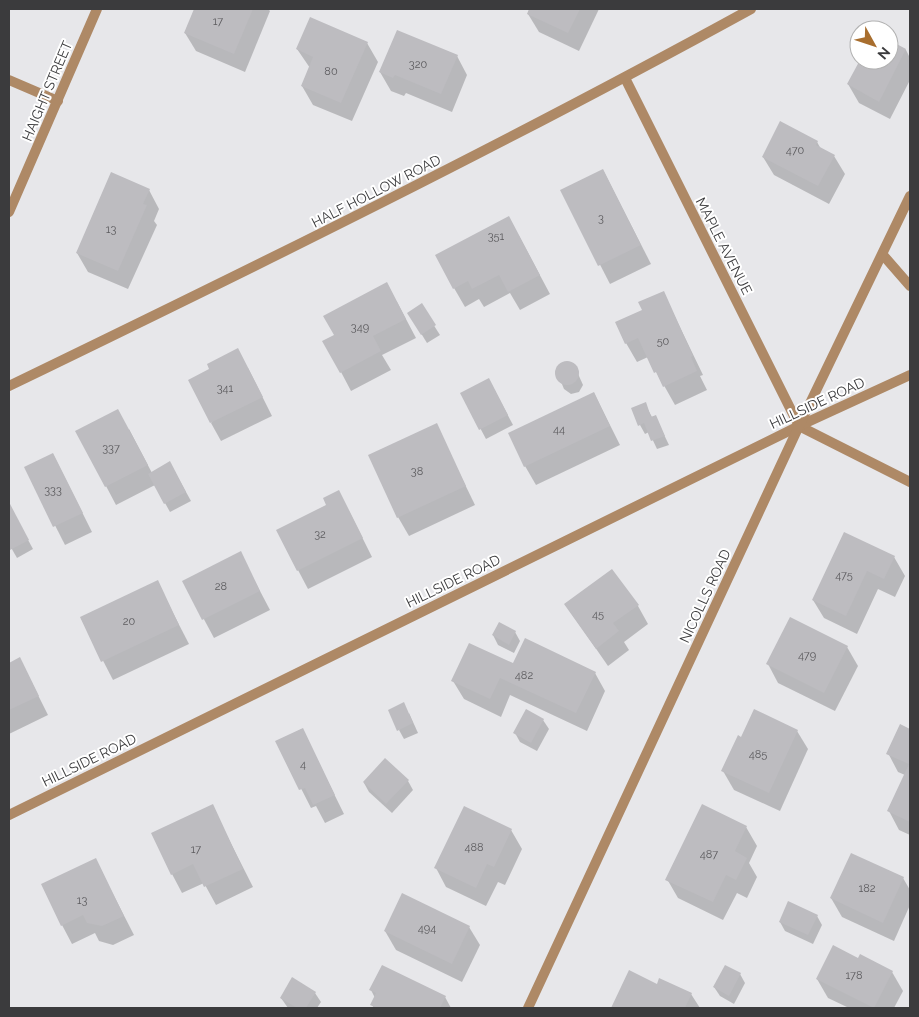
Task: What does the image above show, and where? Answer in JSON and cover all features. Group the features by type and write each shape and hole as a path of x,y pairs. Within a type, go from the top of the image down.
{"street":[{"name":"HAIGHT STREET","path":"9,212 97,9"},
{"name":"HALF HOLLOW ROAD","path":"9,386 340,226 625,78 750,9"},
{"name":"MAPLE AVENUE","path":"625,78 799,426"},
{"path":"9,80 58,101"},
{"name":"NICOLLS ROAD","path":"528,1008 799,426 910,196"},
{"path":"883,255 910,286"},
{"name":"HILLSIDE ROAD","path":"9,815 799,426 910,375"},
{"path":"799,426 910,482"}],"building":[{"path":"194,9 253,9 234,54 184,33"},
{"path":"529,9 580,9 568,33 527,14"},
{"path":"310,17 368,42 341,103 301,86 313,57 296,49"},
{"path":"397,30 458,55 441,94 395,75 393,78 379,72"},
{"path":"899,45 906,49 899,63"},
{"path":"855,70 895,70 879,102 847,84"},
{"path":"780,121 818,141 816,145 835,155 818,186 762,157"},
{"path":"603,169 641,245 598,266 560,190"},
{"path":"111,172 150,189 143,204 147,205 118,271 76,253"},
{"path":"509,216 540,275 508,292 499,275 472,289 468,281 453,289 435,255"},
{"path":"387,282 406,319 373,336 381,351 340,373 322,341 334,335 323,316"},
{"path":"664,291 693,356 691,357 697,371 663,387 656,372 654,373 638,338 625,344 615,322 642,310 638,302"},
{"path":"422,303 436,325 421,335 407,313"},
{"path":"238,348 263,397 210,423 188,380 209,369 207,364"},
{"path":"567,361 572,362 578,368 578,378 572,384 567,385 562,384 556,378 555,373 556,368 562,362"},
{"path":"489,378 508,415 479,430 460,393"},
{"path":"594,392 610,426 524,467 508,433"},
{"path":"646,402 651,417 656,415 665,436 651,441 644,423 638,426 631,408"},
{"path":"118,409 148,465 105,487 75,431"},
{"path":"437,423 466,486 397,518 368,455"},
{"path":"53,453 83,513 53,527 24,467"},
{"path":"170,461 186,492 164,504 148,474"},
{"path":"339,490 363,538 297,571 276,530 326,505 323,498"},
{"path":"9,502 29,540 10,550 9,547"},
{"path":"844,532 895,556 884,579 867,571 846,616 812,600"},
{"path":"241,551 260,591 202,620 182,581"},
{"path":"612,569 639,605 613,623 619,631 596,649 564,604"},
{"path":"158,580 179,625 101,662 80,617"},
{"path":"790,617 848,646 824,693 766,664"},
{"path":"499,622 516,631 509,645 492,635"},
{"path":"525,638 596,672 576,713 500,678 490,699 451,681 469,643 513,663"},
{"path":"20,657 39,696 9,710 9,663"},
{"path":"404,702 413,723 397,731 388,710"},
{"path":"526,709 544,719 531,743 513,733"},
{"path":"754,709 798,730 769,793 721,771 738,735 741,737"},
{"path":"900,724 910,729 910,822 887,811 909,764 886,754"},
{"path":"303,728 335,795 313,805 305,788 299,790 275,741"},
{"path":"385,758 409,780 386,804 363,782"},
{"path":"213,804 243,869 204,887 193,864 171,875 151,833"},
{"path":"702,804 747,826 735,851 747,858 736,880 726,875 713,902 665,880"},
{"path":"464,806 512,829 494,867 487,864 476,888 434,868"},
{"path":"851,853 904,877 883,923 830,898"},
{"path":"96,858 124,916 102,926 87,923 83,915 61,926 41,884"},
{"path":"402,893 470,926 452,964 384,931"},
{"path":"788,901 818,915 808,935 779,922"},
{"path":"833,945 858,958 860,954 893,971 874,1008 816,979"},
{"path":"382,965 446,996 440,1008 377,1008 370,1005 376,993 369,990"},
{"path":"725,965 741,973 729,996 713,987"},
{"path":"629,970 657,984 659,978 692,993 685,1008 611,1008"},
{"path":"292,977 316,992 306,1008 297,1008 280,998"}]}
